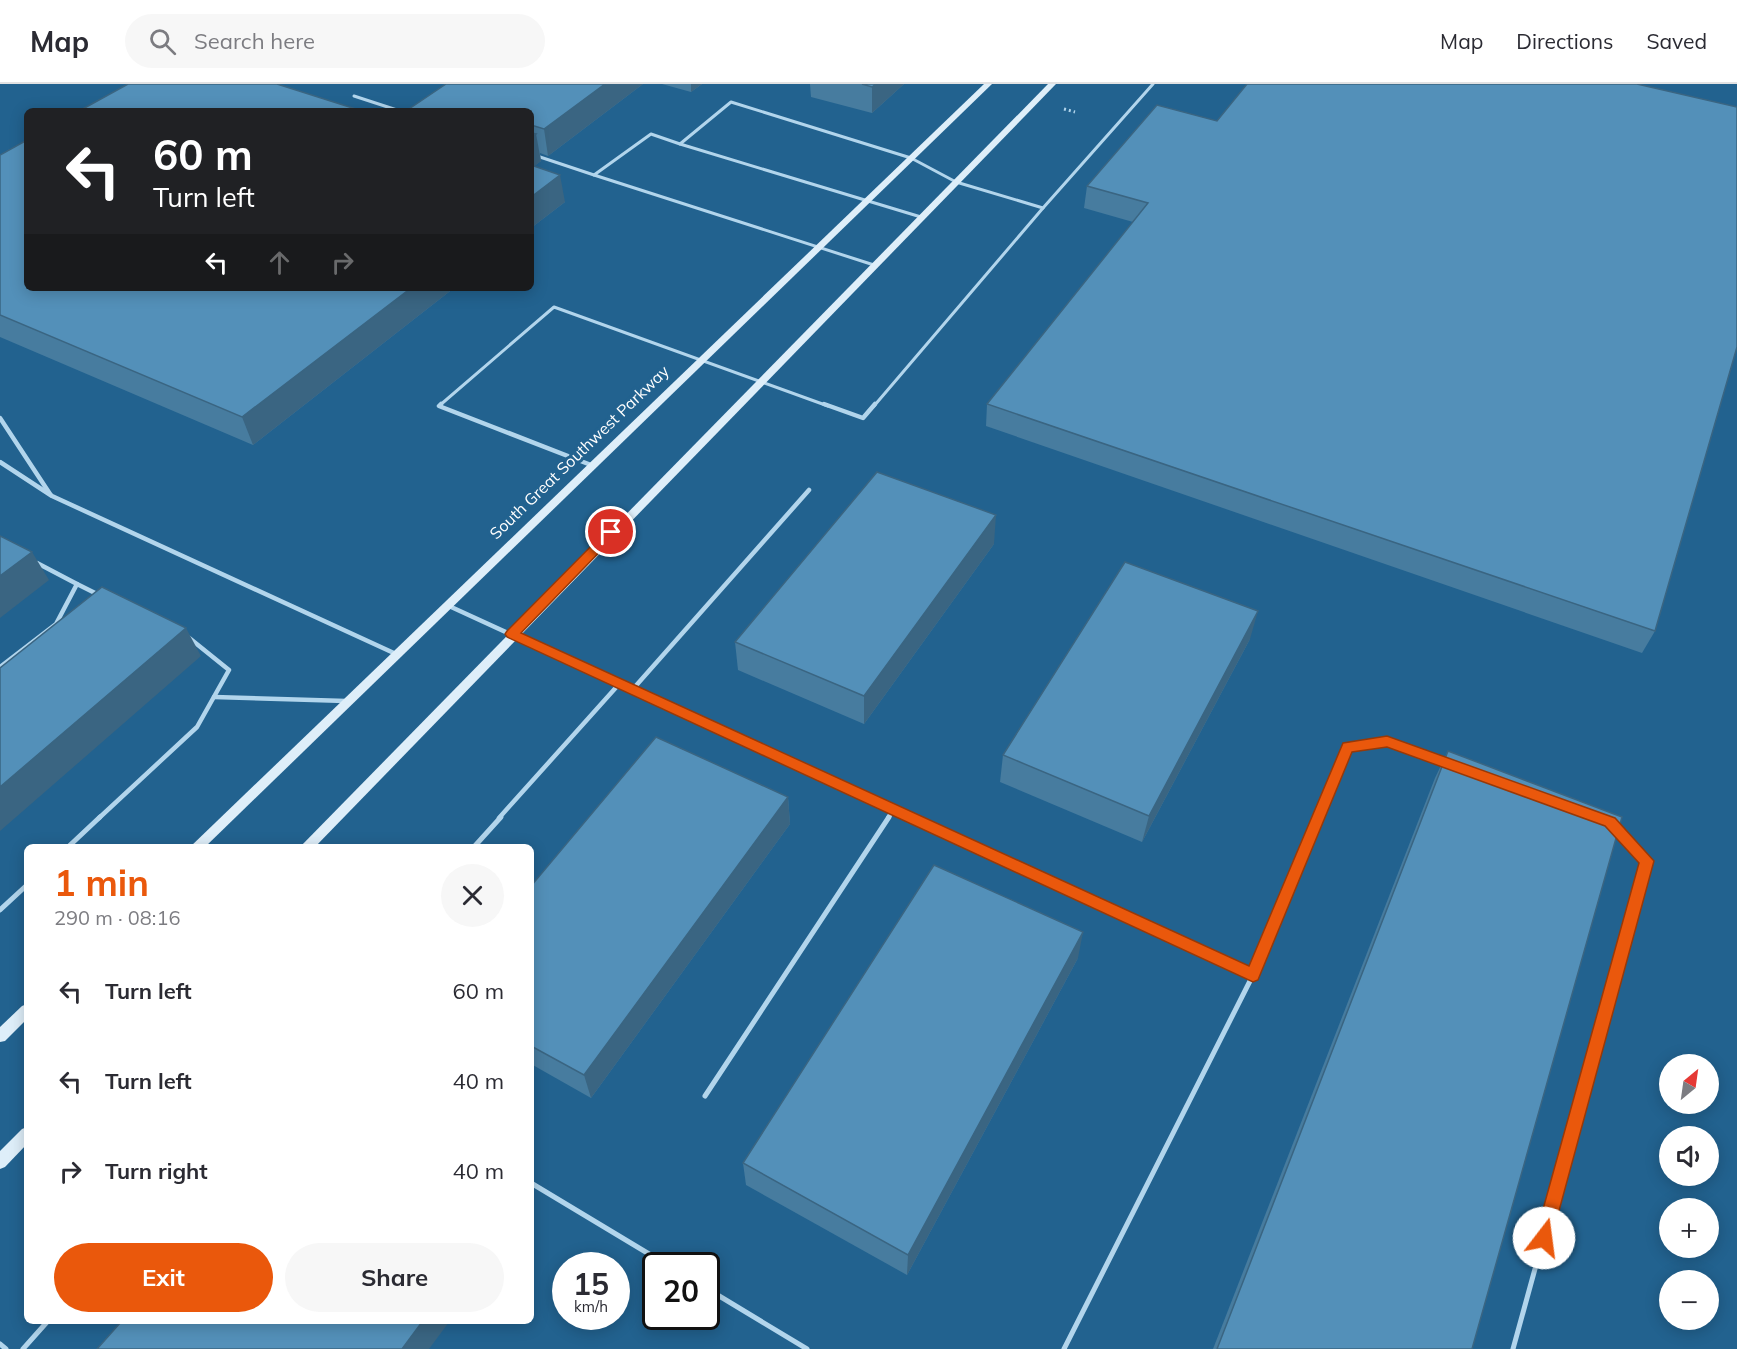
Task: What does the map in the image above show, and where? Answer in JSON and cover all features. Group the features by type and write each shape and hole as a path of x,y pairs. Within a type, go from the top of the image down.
{"main road":[{"name":"South Great Southwest Parkway","path":"199,844 988,84"},
{"path":"309,844 1052,84"},
{"path":"0,1036 24,1013"},
{"path":"0,1162 24,1137"}],"lane":[{"path":"591,465 439,406 554,307 863,418 1153,84"},
{"path":"354,96 391,108"},
{"path":"680,144 731,102 911,158 956,182 1043,208"},
{"path":"594,175 651,134 921,217"},
{"path":"534,155 874,265"},
{"path":"0,418 52,496"},
{"path":"0,462 52,496 396,654"},
{"path":"633,689 809,490"},
{"path":"29,559 109,599"},
{"path":"0,667 56,624 77,584"},
{"path":"446,604 1253,975"},
{"path":"71,844 197,727 229,670 193,639 182,634"},
{"path":"477,844 620,683"},
{"path":"214,697 346,701"},
{"path":"1064,1349 1253,975 1347,747 1387,742 1454,766"},
{"path":"705,1096 894,809"},
{"path":"1513,1349 1647,861 1610,822"},
{"path":"0,910 24,888"},
{"path":"534,1185 646,1252"},
{"path":"720,1296 807,1349"},
{"path":"23,1349 45,1324"},
{"path":"0,1344 6,1349"}],"building":[{"path":"128,84 277,84 353,108 84,108"},
{"path":"446,84 605,84 544,129 534,126 534,108 410,108"},
{"path":"1247,84 1637,84 1737,107 1737,347 1655,631 987,404 1148,203 1087,186 1157,105 1217,121"},
{"path":"24,142 24,291 407,291 242,417 0,315 0,155"},
{"path":"534,166 560,175 534,195"},
{"path":"877,472 996,515 864,696 735,642"},
{"path":"0,536 32,552 0,576"},
{"path":"1125,562 1258,611 1149,816 1003,755"},
{"path":"102,587 186,628 0,787 0,668"},
{"path":"656,737 788,797 584,1075 534,1048 534,882"},
{"path":"1448,751 1622,817 1472,1349 1217,1349"},
{"path":"934,865 1083,932 908,1255 743,1163"},
{"path":"119,1324 421,1324 402,1349 97,1349"}],"route":[{"path":"611,532 512,634 1253,975 1347,747 1387,742 1610,822 1647,861 1544,1238"}]}
